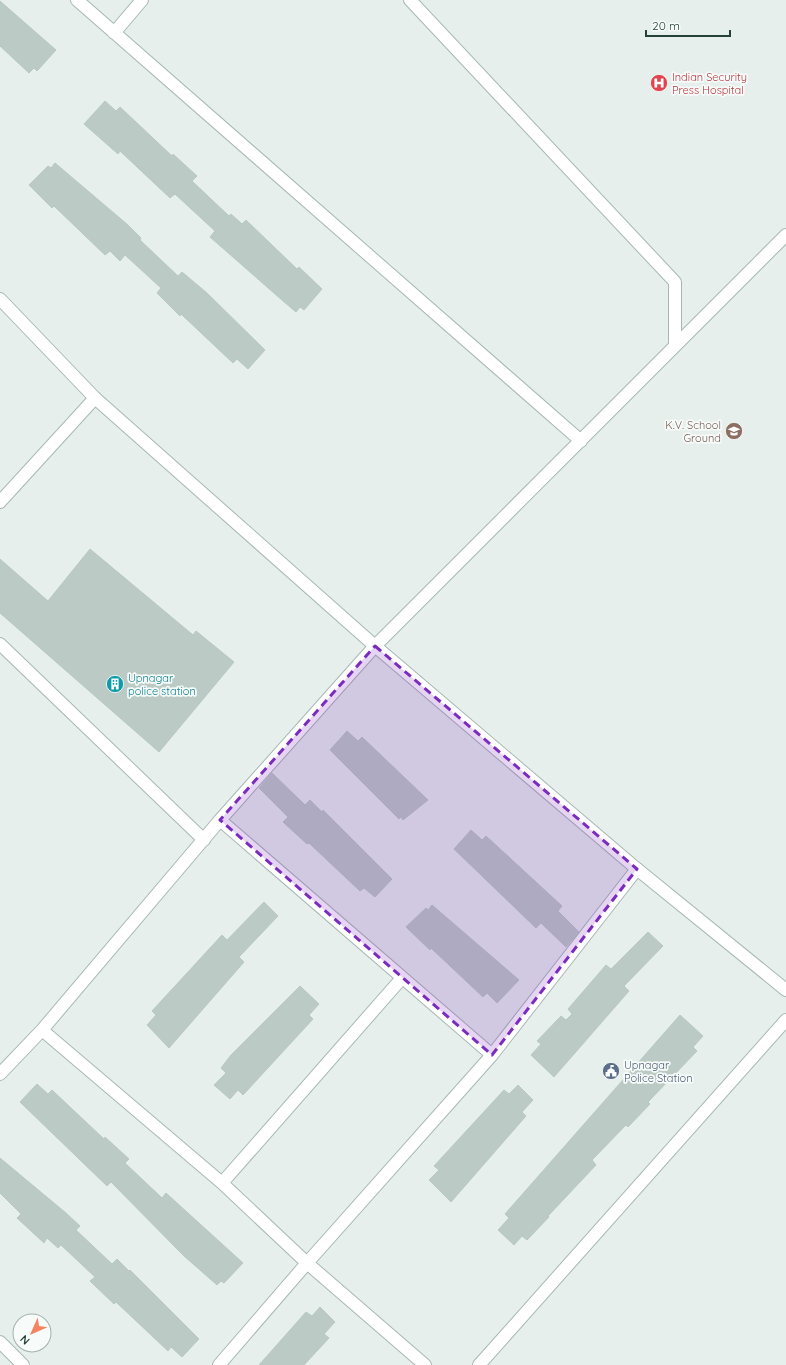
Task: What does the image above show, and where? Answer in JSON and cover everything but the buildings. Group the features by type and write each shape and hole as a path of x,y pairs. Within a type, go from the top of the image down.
{"street":[{"path":"77,0 581,440"},
{"path":"114,33 142,0"},
{"path":"410,0 675,282 675,346"},
{"path":"0,1074 42,1030 220,820 375,646 786,235"},
{"path":"0,299 95,398 375,646 637,869 786,990"},
{"path":"0,502 95,398"},
{"path":"0,644 204,840"},
{"path":"220,820 492,1056"},
{"path":"219,1365 307,1263 492,1056 637,869"},
{"path":"222,1183 402,978"},
{"path":"480,1365 786,1020"},
{"path":"42,1030 222,1183 307,1263 425,1365"},
{"path":"1,1346 23,1365"}],"highlighted area":[{"path":"375,646 637,869 492,1055 220,820"}],"place":[{"name":"Indian Security Press Hospital","path":"659,83"},
{"name":"K.V. School Ground","path":"734,431"},
{"name":"Upnagar police station","path":"115,684"},
{"name":"Upnagar Police Station","path":"611,1071"}]}
